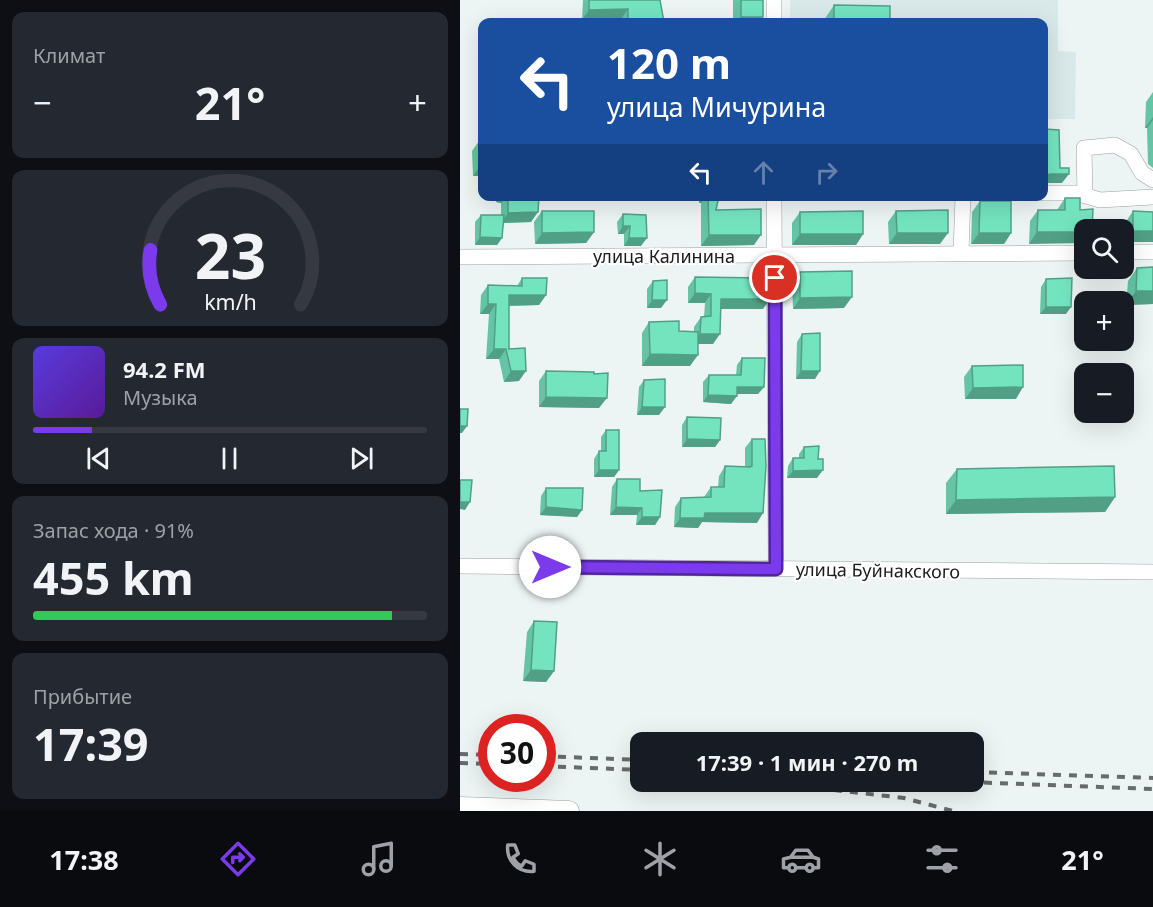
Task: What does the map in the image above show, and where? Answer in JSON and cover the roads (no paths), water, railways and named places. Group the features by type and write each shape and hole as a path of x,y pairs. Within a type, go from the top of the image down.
{"street":[{"path":"774,0 774,18"},
{"path":"1086,196 1084,148 1115,145 1131,154 1142,173 1153,180"},
{"path":"1048,192 1076,194 1100,200 1153,197"},
{"path":"774,201 776,569"},
{"path":"961,253 963,201"},
{"path":"1134,252 1153,252"},
{"name":"улица Калинина","path":"460,257 1074,253"},
{"name":"улица Буйнакского","path":"460,566 1153,572"},
{"path":"460,807 569,811"}],"railway":[{"path":"460,754 478,755"},
{"path":"556,757 630,760"},
{"path":"460,763 478,764"},
{"path":"556,767 630,770"},
{"path":"984,772 1153,778"},
{"path":"984,783 1153,789"},
{"path":"852,792 904,798 953,811"}]}
